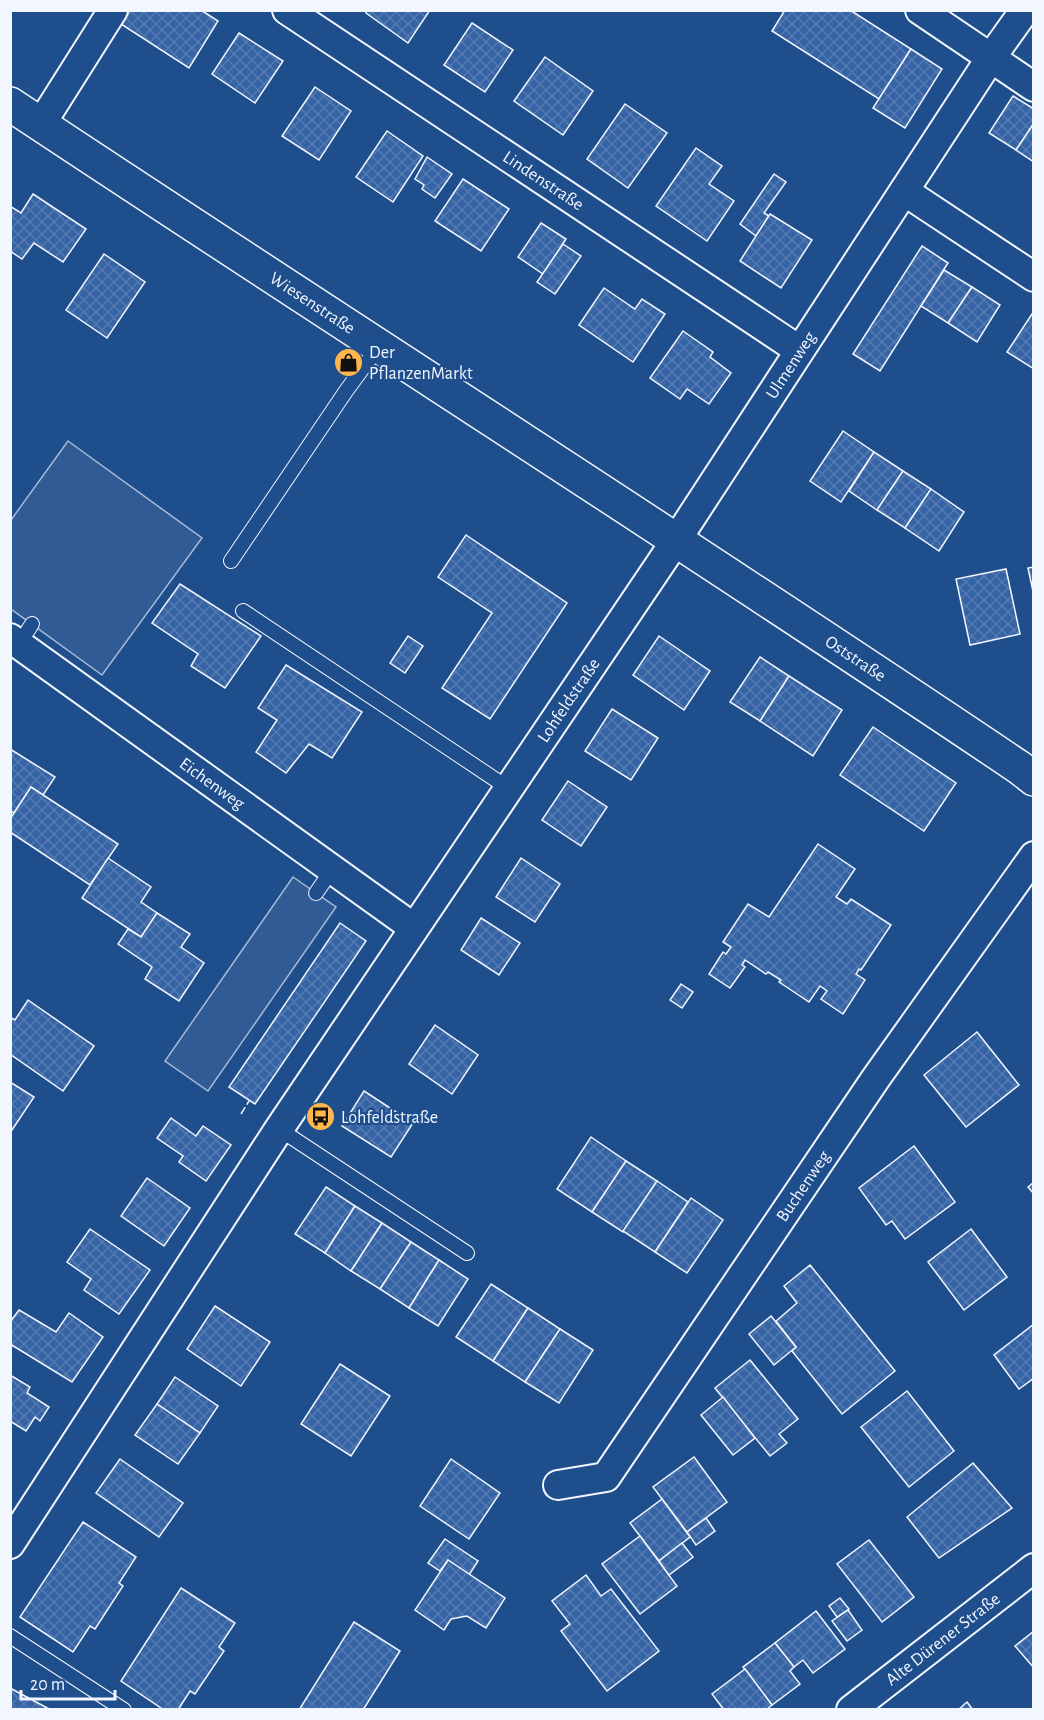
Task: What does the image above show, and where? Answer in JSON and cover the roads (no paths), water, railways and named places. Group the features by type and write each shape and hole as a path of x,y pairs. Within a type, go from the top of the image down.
{"main road":[{"name":"Wiesenstraße","path":"12,108 41,124 677,538"},
{"name":"Oststraße","path":"677,538 1034,779"}],"street":[{"path":"41,124 113,10"},
{"name":"Lindenstraße","path":"287,10 799,351"},
{"path":"920,10 1034,87"},
{"name":"Ulmenweg","path":"677,538 990,59 1025,10"},
{"path":"904,191 1034,277"},
{"name":"Lohfeldstraße","path":"10,1544 279,1130 677,538"},
{"name":"Eichenweg","path":"20,635 332,870 414,928"},
{"name":"Buchenweg","path":"558,1485 606,1477 876,1078 1034,856"},
{"name":"Alte Dürener Straße","path":"851,1710 1034,1568"}],"lane":[{"path":"231,561 379,346"},
{"path":"243,611 508,788"},
{"path":"316,893 332,870"},
{"path":"279,1130 467,1253"},
{"path":"10,1636 124,1710"}],"place":[{"name":"Der PflanzenMarkt","path":"348,362"},
{"name":"Lohfeldstraße","path":"320,1117"}]}
